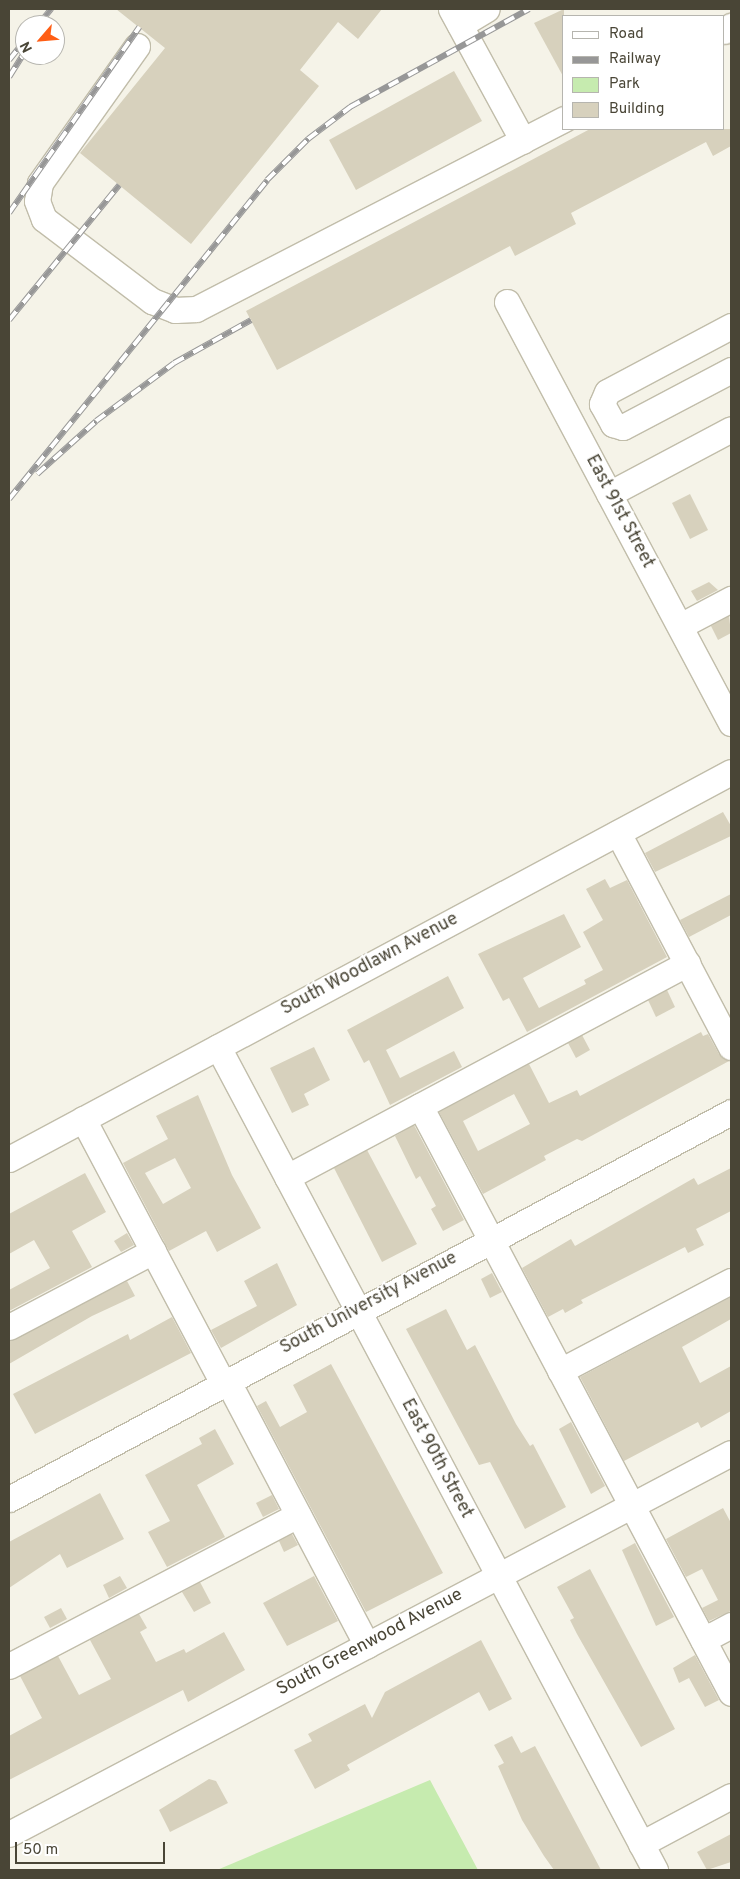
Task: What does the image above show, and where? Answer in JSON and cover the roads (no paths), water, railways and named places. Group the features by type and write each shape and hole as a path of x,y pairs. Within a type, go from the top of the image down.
{"street":[{"path":"487,9 456,17 523,141"},
{"path":"137,46 40,183 37,201 44,219 152,302 174,310 196,310 562,120"},
{"name":"East 91st Street","path":"507,302 731,723"},
{"path":"731,326 607,392 602,404 612,424 623,427 731,370"},
{"path":"610,494 731,429"},
{"path":"680,626 731,599"},
{"name":"South Woodlawn Avenue","path":"9,1159 731,772"},
{"path":"618,833 731,1047"},
{"path":"287,1177 687,963"},
{"name":"East 90th Street","path":"218,1047 655,1870"},
{"path":"420,1106 731,1693"},
{"name":"South University Avenue","path":"9,1499 357,1310 731,1112"},
{"path":"83,1119 153,1252 298,1514 367,1645"},
{"path":"9,1327 153,1252"},
{"path":"560,1371 731,1281"},
{"name":"South Greenwood Avenue","path":"9,1834 731,1453"},
{"path":"9,1666 298,1514"},
{"path":"703,1640 731,1625"},
{"path":"641,1844 731,1796"}],"railway":[{"path":"46,15 51,9"},
{"path":"9,499 267,180 308,139 350,107 529,9"},
{"path":"9,213 139,27"},
{"path":"9,60 15,52"},
{"path":"9,77 16,65"},
{"path":"9,320 119,185"},
{"path":"37,474 96,421 174,363 251,320"}]}
